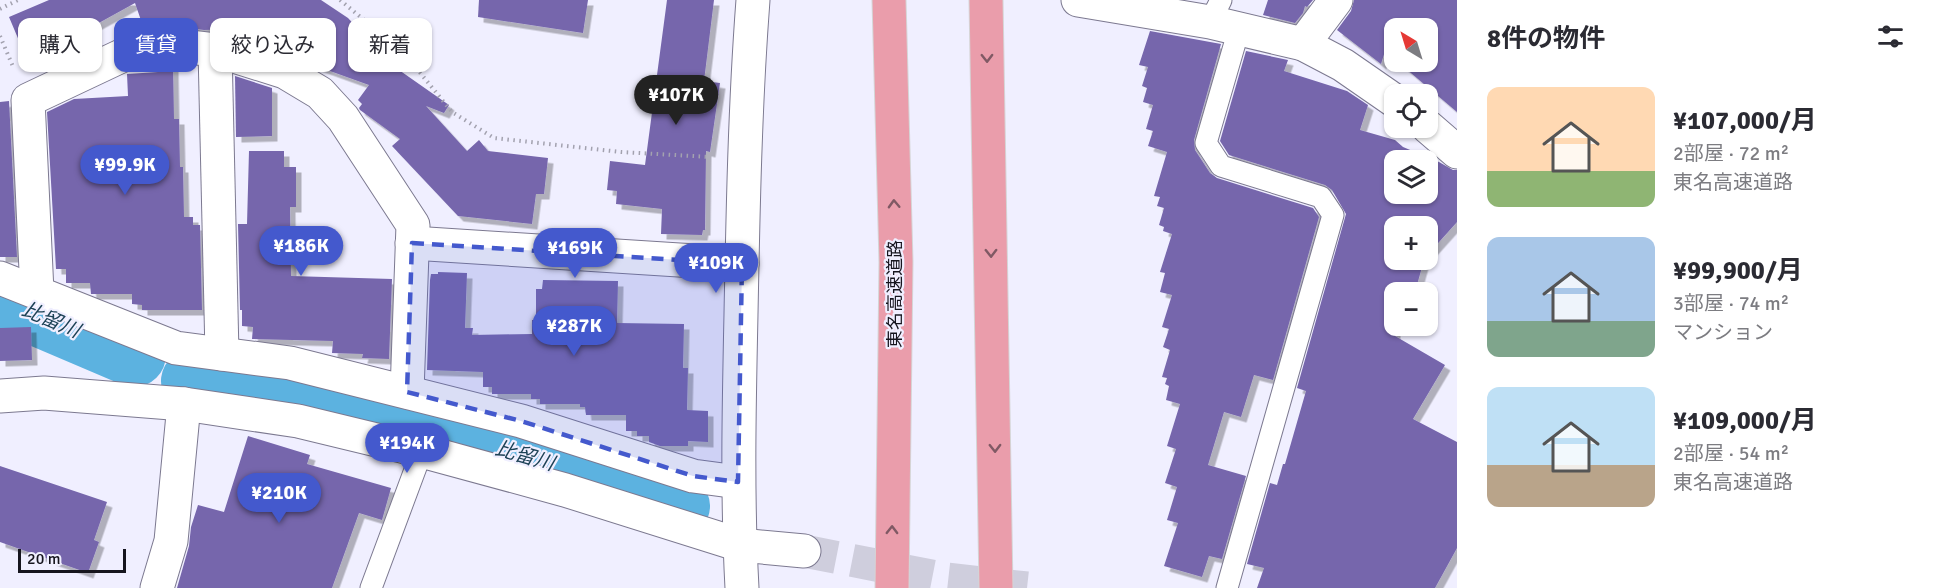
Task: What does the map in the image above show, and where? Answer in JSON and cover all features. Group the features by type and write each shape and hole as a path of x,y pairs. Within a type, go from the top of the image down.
{"highway":[{"name":"東名高速道路","path":"889,0 896,262 892,588"},
{"path":"986,0 996,588"}],"street":[{"path":"742,588 738,482 742,264 746,98 753,0"},
{"path":"1078,0 1223,17 1303,44 1343,65 1384,93"},
{"path":"1303,44 1336,0"},
{"path":"37,292 28,100 136,49 164,44 210,49"},
{"path":"216,72 222,354"},
{"path":"285,72 320,93 343,118 413,225 407,392"},
{"path":"1438,136 1457,152"},
{"path":"412,243 742,264"},
{"path":"0,278 176,348 290,363 522,421 693,476 738,482"},
{"path":"0,396 44,393 184,404 298,421 422,451 565,490 740,545 804,551"},
{"path":"157,588 171,541 184,404"}],"lane":[{"path":"1223,17 1206,143 1221,166 1321,197 1333,215 1227,588"},
{"path":"371,588 422,451"}],"path":[{"path":"0,9 18,0"},
{"path":"340,0 404,53 452,112 494,138 621,152 744,159"}],"highlighted area":[{"path":"412,243 742,264 738,482 693,476 521,421 407,392"}],"building":[{"path":"49,0 321,0 348,18 348,72 402,72 449,105 444,113 426,106 467,151 479,140 488,151 548,158 544,194 536,194 532,224 458,216 392,146 400,139 360,110 362,104 358,100 369,85 333,72 336,72 336,18 210,18 210,30 204,30 198,29 198,18 140,18 135,3 102,21 102,18 18,18 18,38 9,17"},
{"path":"479,0 588,0 583,33 478,17"},
{"path":"667,0 714,0 704,81 720,83 710,152 706,151 705,230 702,235 661,234 662,209 616,204 617,191 607,190 610,161 645,165"},
{"path":"1268,0 1313,0 1307,7 1305,6 1303,13 1295,23 1263,15"},
{"path":"1354,0 1457,0 1457,112 1438,96 1438,84 1424,84 1410,72 1438,72 1438,18 1384,18 1384,54 1381,64 1337,30 1351,11"},
{"path":"1150,31 1221,44 1194,140 1195,150 1210,173 1217,178 1313,208 1319,217 1273,380 1254,375 1241,417 1224,412 1208,465 1246,476 1222,559 1209,556 1202,577 1164,566 1178,523 1167,520 1177,487 1165,483 1176,449 1167,446 1180,404 1166,400 1169,386 1165,384 1167,378 1162,377 1170,350 1163,347 1169,329 1162,327 1172,295 1160,292 1165,273 1160,272 1172,234 1163,231 1164,227 1159,225 1164,208 1157,206 1160,197 1154,196 1167,152 1148,146 1153,131 1146,129 1153,105 1143,102 1147,88 1142,86 1148,67 1139,65"},
{"path":"1246,51 1288,60 1284,71 1347,91 1368,105 1360,130 1395,140 1410,150 1384,150 1384,204 1438,204 1438,162 1457,170 1457,222 1438,243 1438,216 1384,216 1384,270 1421,270 1418,282 1384,282 1384,336 1395,336 1445,365 1413,419 1457,442 1457,548 1435,588 1257,588 1264,568 1247,564 1270,483 1277,485 1306,391 1297,388 1346,214 1332,190 1325,185 1229,155 1220,141"},
{"path":"173,72 174,119 179,119 180,167 183,167 184,217 193,217 193,225 200,225 202,310 142,310 142,305 132,304 132,294 91,294 90,283 66,283 66,269 56,269 47,112 74,99 128,96 127,74"},
{"path":"235,76 272,88 272,136 236,137"},
{"path":"9,101 17,257 0,257 0,102"},
{"path":"249,151 284,151 284,167 296,167 296,207 290,207 291,276 392,279 389,359 362,358 363,354 332,353 333,341 252,339 253,327 242,326 238,224 247,224"},
{"path":"438,272 467,273 465,328 473,328 472,335 532,334 532,320 536,320 536,289 542,289 543,280 618,281 617,323 684,324 683,368 688,368 687,410 708,411 708,442 688,441 688,446 660,446 649,442 649,436 637,436 637,431 626,431 626,415 586,415 585,407 580,407 580,404 540,404 540,399 531,399 531,394 492,394 492,387 483,387 483,372 427,370 430,280 431,274 438,274"},
{"path":"31,327 32,360 0,361 0,328"},
{"path":"248,436 310,455 307,464 391,488 382,520 359,513 332,588 177,588 198,505 224,512"},
{"path":"0,466 107,502 94,540 99,542 88,573 0,542"}],"waterway":[{"name":"比留川","path":"0,298 134,355"},
{"name":"比留川","path":"193,381 245,387 291,396 454,436 599,476 678,506"}],"tunnel":[{"path":"804,551 947,579 1027,588"}]}
